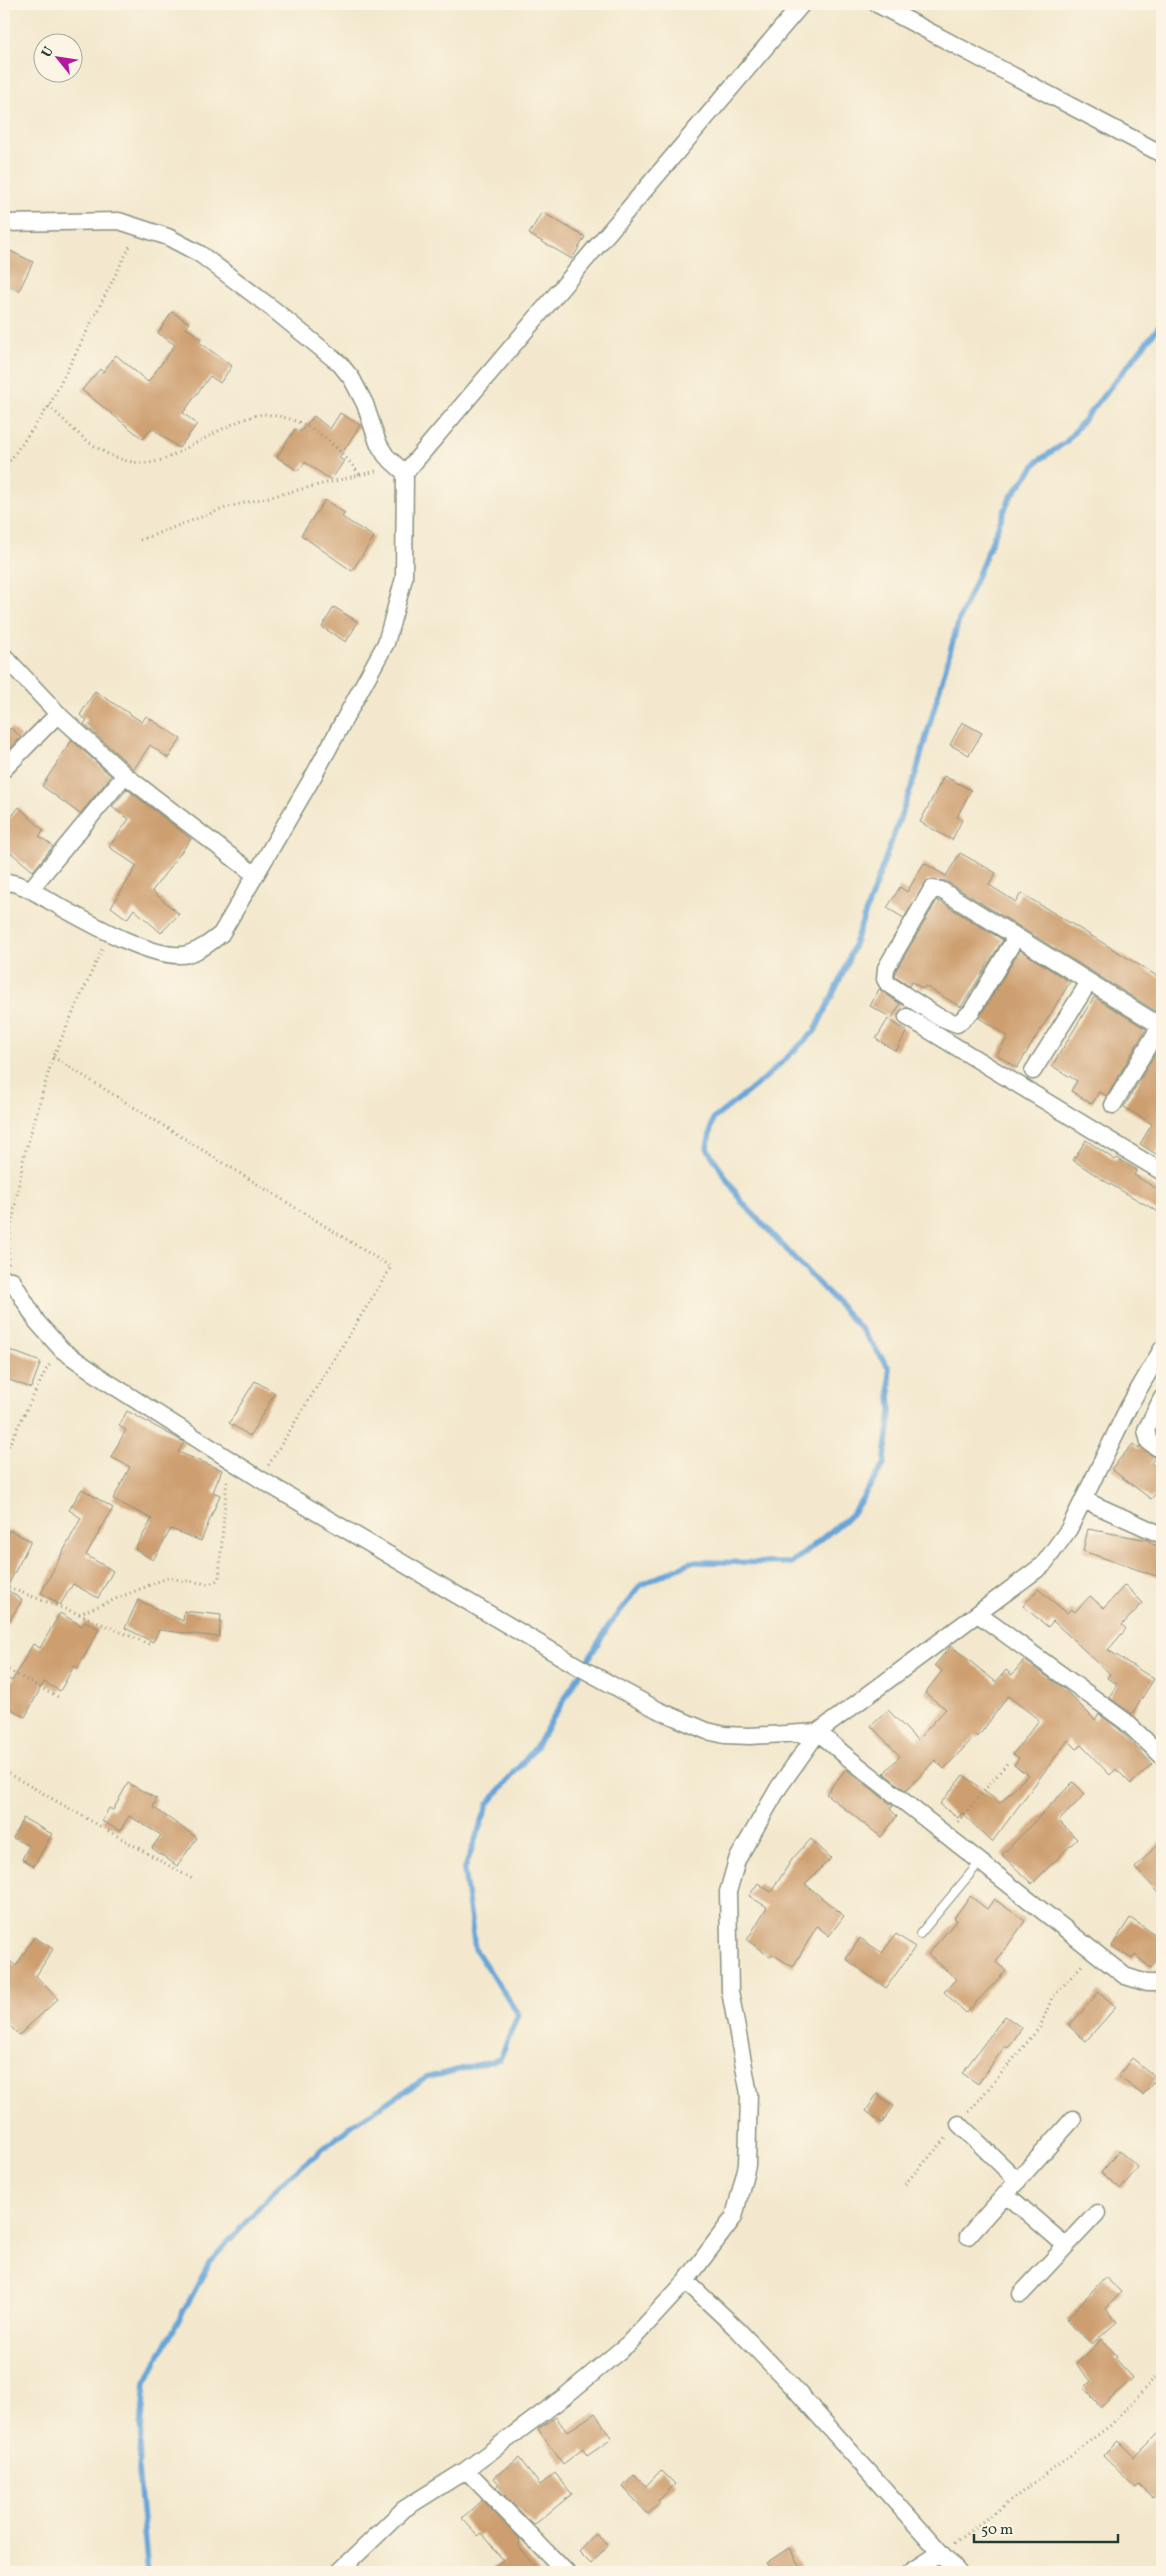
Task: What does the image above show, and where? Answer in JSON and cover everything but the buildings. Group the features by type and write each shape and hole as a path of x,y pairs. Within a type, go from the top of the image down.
{"street":[{"path":"6,880 30,890 109,934 161,952 186,954 205,947 221,934 254,874 314,775 386,643 404,578 401,469 802,4"},
{"path":"877,4 1162,154"},
{"path":"4,223 119,221 168,237 200,254 273,309 340,364 352,379 365,404 378,443 386,456 401,469"},
{"path":"4,656 58,714 125,775 254,874"},
{"path":"4,769 58,714"},
{"path":"30,890 125,775"},
{"path":"1016,937 971,1012 957,1024 937,1016 888,984 885,978 886,968 932,889 941,890 1161,1027 1113,1105"},
{"path":"1033,1071 1089,982"},
{"path":"907,1017 1162,1172"},
{"path":"8,1280 37,1322 62,1350 156,1414 260,1479 579,1667 666,1714 707,1731 726,1735 750,1736 818,1732 946,1836 1125,1976 1146,1983 1162,1983"},
{"path":"349,2568 404,2509 466,2470 564,2398 629,2343 686,2280 734,2217 747,2165 749,2094 730,1991 728,1892 737,1860 779,1788 818,1732 1043,1565 1069,1529 1129,1406 1162,1350"},
{"path":"1162,1398 1146,1430 1146,1434 1149,1442 1162,1452"},
{"path":"1084,1500 1162,1535"},
{"path":"978,1614 1125,1722 1162,1756"},
{"path":"968,2236 1073,2119"},
{"path":"959,2124 1018,2181"},
{"path":"1006,2194 1066,2246"},
{"path":"1021,2294 1097,2213"},
{"path":"686,2280 786,2380 958,2572"},
{"path":"466,2470 566,2572"},
{"path":"911,2572 940,2553"}],"lane":[{"path":"920,1934 980,1862"}],"path":[{"path":"4,469 48,406 140,227"},
{"path":"48,406 85,440 107,453 133,462 159,463 231,426 264,414 290,418 314,430 340,449 360,474"},
{"path":"140,540 228,507 360,474 401,469"},
{"path":"8,1280 8,1244 24,1156 53,1057 109,934"},
{"path":"53,1057 391,1267 260,1479"},
{"path":"4,1455 47,1368 62,1350"},
{"path":"79,1614 167,1578 208,1584 215,1582 219,1578 228,1459"},
{"path":"4,1586 79,1614 151,1645"},
{"path":"4,1668 58,1697"},
{"path":"946,1836 1009,1761"},
{"path":"4,1771 194,1880"},
{"path":"906,2184 1040,2027 1052,1998 1094,1952"},
{"path":"940,2553 1112,2425 1162,2370"}],"waterway":[{"path":"148,2572 138,2469 145,2383 210,2262 282,2182 356,2122 426,2078 500,2059 518,2014 475,1949 464,1871 488,1804 535,1748 609,1625 641,1585 691,1562 792,1563 852,1514 884,1465 891,1412 889,1368 862,1330 741,1201 707,1148 713,1119 763,1080 815,1031 845,969 914,780 959,620 1010,498 1038,461 1066,442 1162,323"}]}
